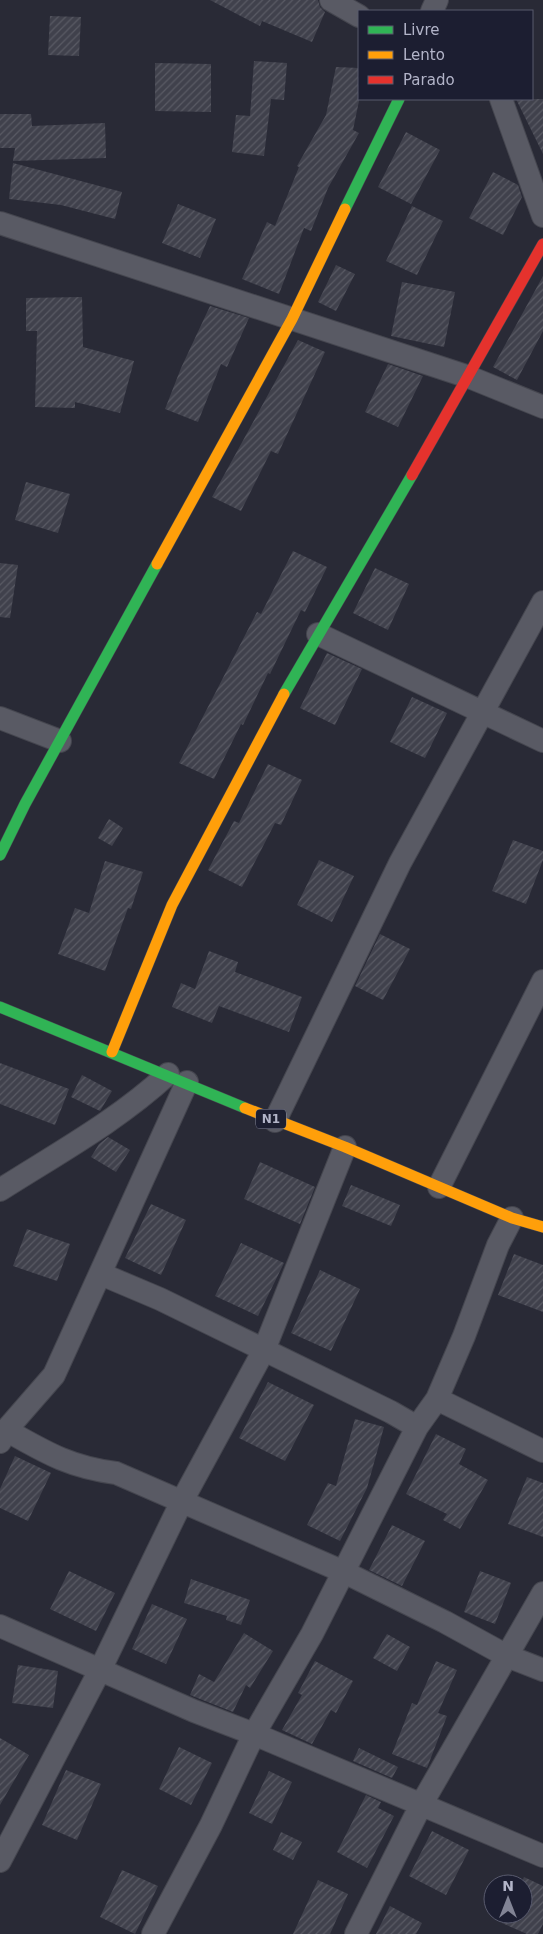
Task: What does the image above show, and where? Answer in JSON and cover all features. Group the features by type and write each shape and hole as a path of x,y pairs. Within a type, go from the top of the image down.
{"street":[{"path":"331,0 358,15"},
{"path":"0,855 60,741 292,319 399,100"},
{"path":"501,100 543,216"},
{"path":"0,223 469,377 543,407"},
{"path":"112,1052 172,906 318,634 469,377 543,244"},
{"path":"275,1121 400,862 452,764 483,712 543,602"},
{"path":"318,634 543,740"},
{"path":"0,718 60,741"},
{"path":"439,1187 543,980"},
{"name":"N1","path":"0,1007 177,1078 275,1121 345,1147 512,1218 543,1227"},
{"path":"0,1190 74,1146 177,1078"},
{"path":"177,1078 101,1274 54,1375 3,1436 56,1459 88,1469 116,1472 344,1572 446,1622 507,1656 543,1670"},
{"path":"0,1861 100,1670 182,1501 264,1350 345,1147"},
{"path":"153,1934 211,1825 254,1734 312,1634 417,1427 437,1399 464,1336 498,1246 512,1218"},
{"path":"101,1274 160,1299 417,1427"},
{"path":"437,1399 484,1424 543,1451"},
{"path":"356,1934 421,1805 543,1593"},
{"path":"0,1626 194,1711 254,1734 543,1856"}],"building":[{"path":"210,0 318,0 320,7 325,12 312,42 262,21 260,26"},
{"path":"50,16 81,17 79,56 48,55"},
{"path":"254,61 287,63 284,100 271,99 264,156 232,152 236,115 250,116"},
{"path":"155,63 211,64 211,112 155,111"},
{"path":"336,67 358,68 359,101 353,130 359,133 328,188 311,231 304,228 279,294 242,279 267,222 275,226 299,167 297,166 326,115"},
{"path":"543,99 543,154 516,100"},
{"path":"0,114 31,114 32,126 105,123 106,158 13,161 15,148 0,148"},
{"path":"406,132 440,150 411,204 378,187"},
{"path":"13,163 122,192 115,219 61,205 9,199"},
{"path":"493,172 518,185 522,197 503,235 469,218"},
{"path":"178,204 216,219 200,258 162,243"},
{"path":"412,206 443,221 417,275 386,261"},
{"path":"336,265 355,274 336,311 318,302"},
{"path":"543,276 543,331 517,380 493,367"},
{"path":"402,282 455,292 444,347 391,336"},
{"path":"82,297 83,347 134,361 120,413 75,402 75,408 35,407 37,331 26,331 26,298"},
{"path":"210,306 249,318 227,367 221,364 198,422 165,409 181,368"},
{"path":"298,340 325,352 278,454 271,451 241,511 212,497"},
{"path":"388,364 423,376 398,427 365,412"},
{"path":"26,482 70,494 58,533 15,520"},
{"path":"293,551 327,567 305,612 301,610 270,674 268,673 214,779 179,763 257,612 261,614"},
{"path":"0,563 18,565 10,618 0,617"},
{"path":"375,568 409,584 388,630 353,613"},
{"path":"327,653 362,669 335,725 300,708"},
{"path":"412,697 447,713 425,758 390,742"},
{"path":"268,764 302,780 281,825 275,823 242,887 208,870 234,821 239,823"},
{"path":"109,819 123,828 112,846 98,838"},
{"path":"513,840 543,851 543,860 526,904 492,891"},
{"path":"319,860 354,876 332,922 297,905"},
{"path":"105,861 143,872 131,909 128,908 105,971 58,954 75,908 89,913"},
{"path":"380,934 410,949 383,1000 355,986"},
{"path":"209,951 238,962 235,972 302,997 289,1032 219,1006 212,1023 172,1007 181,983 195,989"},
{"path":"0,1063 69,1089 55,1125 0,1104"},
{"path":"82,1075 112,1091 100,1111 71,1097"},
{"path":"108,1137 130,1150 116,1172 91,1157 99,1144"},
{"path":"260,1162 315,1187 300,1224 244,1199"},
{"path":"351,1185 400,1205 391,1226 342,1206"},
{"path":"151,1204 186,1220 161,1275 125,1258"},
{"path":"27,1229 70,1244 57,1281 13,1266"},
{"path":"241,1243 284,1263 258,1316 215,1296"},
{"path":"514,1254 543,1265 543,1312 498,1295"},
{"path":"320,1270 360,1289 331,1351 291,1333"},
{"path":"268,1382 314,1405 285,1461 239,1438"},
{"path":"355,1419 384,1427 367,1488 340,1541 307,1525 328,1483 336,1486"},
{"path":"436,1434 466,1449 459,1464 488,1480 460,1529 443,1520 447,1514 406,1494"},
{"path":"15,1456 51,1473 28,1521 0,1508 0,1489"},
{"path":"527,1477 543,1483 543,1537 508,1524"},
{"path":"392,1525 425,1541 402,1586 369,1570"},
{"path":"69,1571 115,1593 96,1631 50,1609"},
{"path":"480,1571 511,1583 495,1624 464,1612"},
{"path":"191,1579 250,1600 241,1625 226,1620 227,1616 184,1603"},
{"path":"152,1604 187,1619 166,1664 132,1649"},
{"path":"244,1633 273,1651 250,1688 246,1685 233,1712 190,1695 199,1674 214,1682"},
{"path":"387,1634 410,1647 397,1671 373,1658"},
{"path":"315,1661 353,1681 336,1713 331,1710 312,1744 282,1730 302,1695 298,1693"},
{"path":"436,1661 457,1670 438,1713 447,1716 427,1768 392,1754 412,1703 417,1705"},
{"path":"18,1665 58,1671 53,1708 12,1703"},
{"path":"0,1738 29,1755 0,1805"},
{"path":"179,1747 212,1763 191,1805 159,1789"},
{"path":"359,1748 398,1767 392,1778 353,1761"},
{"path":"66,1770 101,1784 77,1840 42,1825"},
{"path":"269,1771 292,1782 272,1824 249,1813"},
{"path":"366,1795 381,1802 378,1808 394,1816 367,1868 337,1852"},
{"path":"432,1831 469,1850 446,1895 409,1876"},
{"path":"281,1832 302,1842 293,1860 273,1850"},
{"path":"122,1870 158,1886 135,1934 100,1917"},
{"path":"318,1880 348,1894 330,1934 293,1934"},
{"path":"533,1881 543,1886 543,1924 538,1934 527,1934 504,1924 533,1924"},
{"path":"390,1906 422,1923 416,1934 376,1934"}],"traffic: fast":[{"path":"345,209 399,100"},
{"path":"284,694 412,475"},
{"path":"0,855 25,804 157,564"},
{"path":"0,1007 245,1108"}],"traffic: slow":[{"path":"157,564 292,319 345,209"},
{"path":"112,1052 172,905 284,694"},
{"path":"245,1108 345,1147 512,1218 543,1227"}],"traffic: jam":[{"path":"412,475 543,244"}]}
